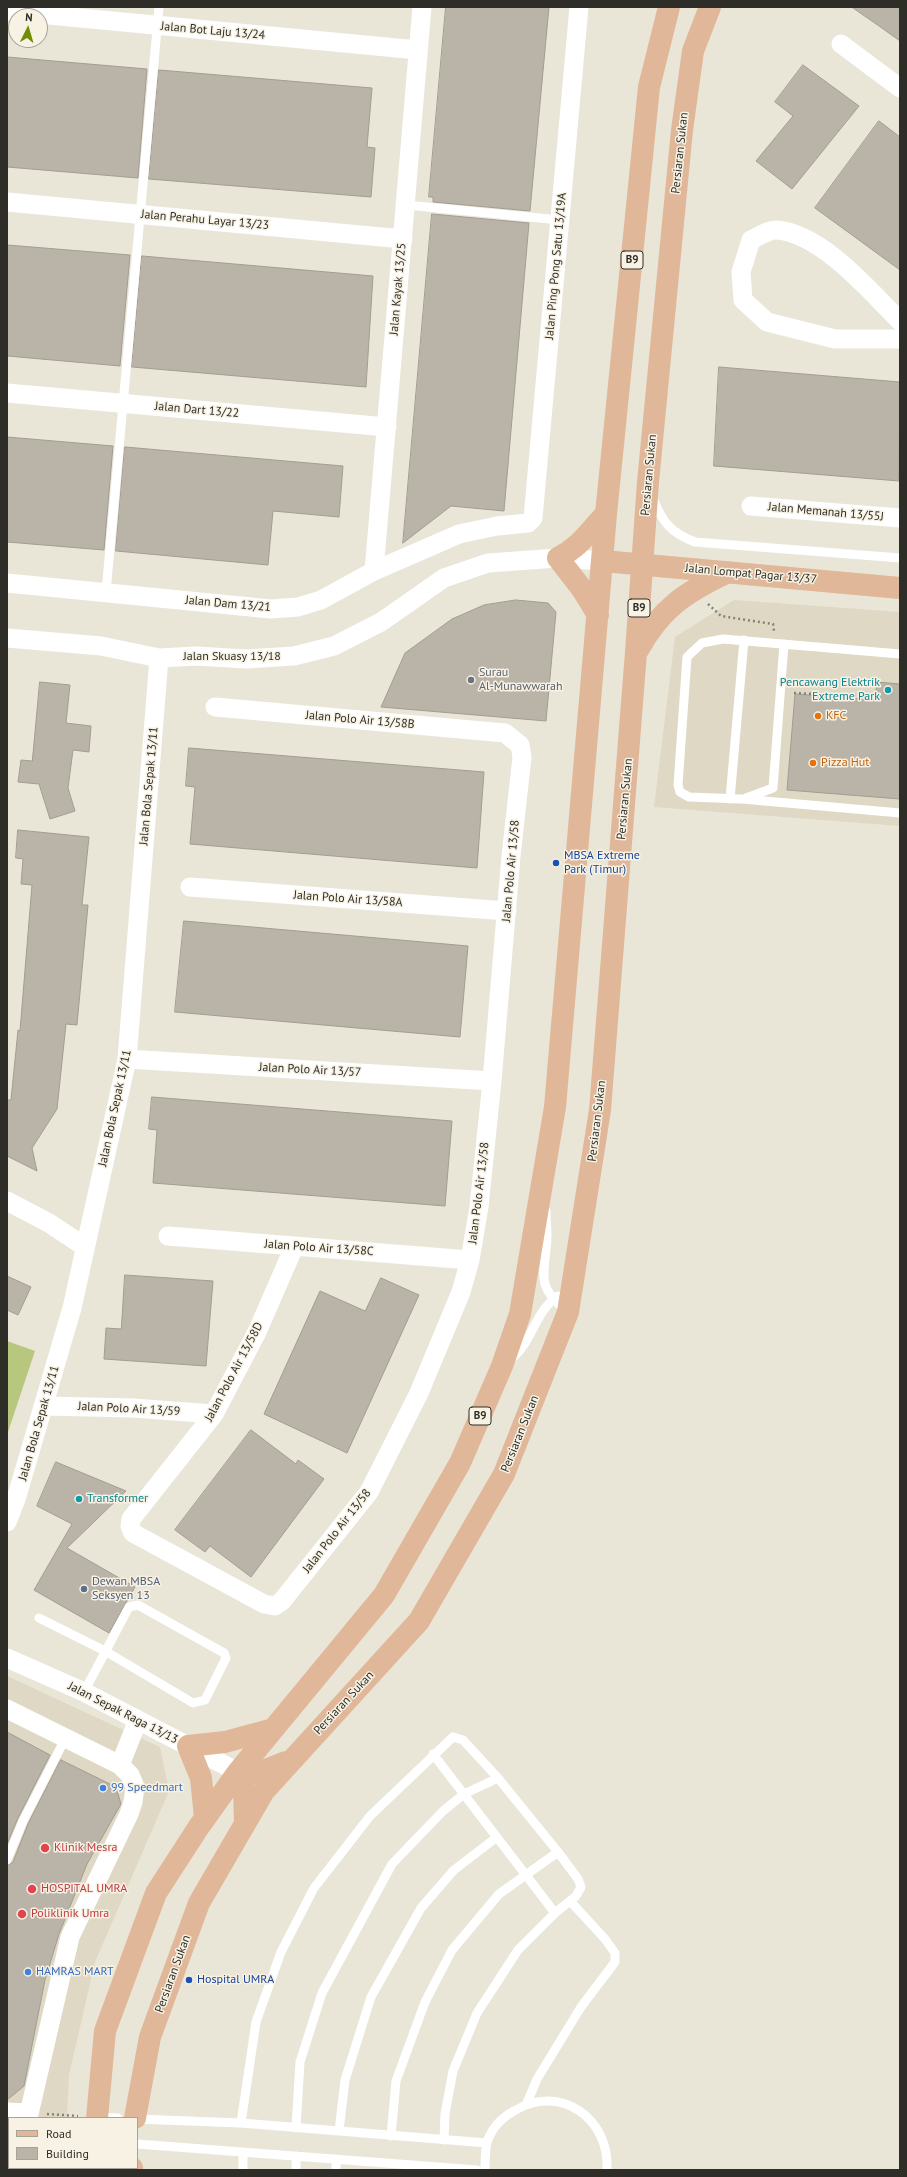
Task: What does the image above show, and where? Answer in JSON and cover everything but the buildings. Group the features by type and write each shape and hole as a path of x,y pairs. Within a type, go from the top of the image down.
{"main road":[{"name":"B9","path":"97,2117 105,2031 156,1893 205,1818 238,1772 384,1595 460,1463 502,1366 520,1314 555,1107 606,514 649,87 669,7"},
{"name":"Persiaran Sukan","path":"136,2117 150,2037 199,1903 264,1791 419,1621 504,1474 561,1305 572,1288 600,1110 636,652 641,565 682,130 693,51 710,7"},
{"path":"598,616 582,589 558,558 573,550 583,541 592,528 606,514"},
{"name":"Jalan Lompat Pagar 13/37","path":"603,561 900,588"},
{"path":"636,652 650,629 668,609 686,594 728,572"},
{"path":"205,1818 201,1778 188,1746 224,1742 273,1729"},
{"path":"245,1822 244,1787 238,1772 258,1773 291,1760"}],"street":[{"name":"Jalan Kayak 13/25","path":"374,571 422,7"},
{"name":"Jalan Ping Pong Satu 13/19A","path":"528,523 533,518 535,510 579,7"},
{"name":"Jalan Bot Laju 13/24","path":"7,11 418,50"},
{"path":"841,44 900,88"},
{"name":"Jalan Perahu Layar 13/23","path":"7,202 402,239"},
{"path":"900,321 840,261 797,234 775,230 751,240 741,272 743,300 767,322 835,339 900,339"},
{"name":"Jalan Dart 13/22","path":"7,393 387,427"},
{"name":"Jalan Memanah 13/55J","path":"751,506 900,518"},
{"name":"Jalan Dam 13/21","path":"7,583 271,609 298,607 321,600 374,571 459,534 497,526 528,523"},
{"name":"Jalan Skuasy 13/18","path":"7,638 101,646 159,658 196,656 246,659 294,656 334,646 381,622 444,578 488,563 558,558 603,561"},
{"name":"Jalan Bola Sepak 13/11","path":"7,1522 12,1496 45,1406 72,1308 127,1059 159,658"},
{"name":"Jalan Polo Air 13/58B","path":"215,707 506,733"},
{"name":"Jalan Polo Air 13/58","path":"130,1526 133,1533 140,1537 264,1604 275,1606 282,1601 369,1492 419,1393 461,1292 470,1260 479,1207 522,757 520,745 506,733"},
{"name":"Jalan Polo Air 13/58A","path":"190,887 507,911"},
{"name":"Jalan Polo Air 13/57","path":"127,1059 492,1081"},
{"path":"7,1201 48,1223 85,1247"},
{"name":"Jalan Polo Air 13/58C","path":"168,1236 470,1260"},
{"name":"Jalan Polo Air 13/58D","path":"130,1526 131,1519 214,1414 257,1332 294,1247"},
{"name":"Jalan Polo Air 13/59","path":"45,1406 133,1408 214,1414"},
{"name":"Jalan Sepak Raga 13/13","path":"7,1658 84,1692 238,1772"},
{"path":"7,1709 120,1765 130,1775 135,1787 130,1814 70,1937 28,2115 7,2112"},
{"path":"120,1765 138,1720"}],"lane":[{"path":"106,592 159,7"},
{"path":"406,205 560,220"},
{"path":"648,482 659,514 670,528 680,536 695,542 900,558"},
{"path":"900,654 744,640 723,639 702,643 687,657 678,785 680,792 689,797 742,799 900,813"},
{"path":"730,799 744,640"},
{"path":"742,799 773,788 780,695 780,644"},
{"path":"502,1366 515,1356 526,1344 538,1317 561,1305 542,1277 547,1236 546,1210 542,1188"},
{"path":"39,1618 105,1651 193,1702 204,1700 226,1658 224,1653 138,1605 133,1605 129,1607 105,1651 84,1692"},
{"path":"241,2123 256,2022 281,1952 314,1888 370,1816 433,1754 453,1737 463,1740 498,1778 558,1852 578,1879 581,1887 576,1896 555,1913 518,1950 477,2013 453,2072 445,2114 444,2140"},
{"path":"7,1860 23,1822 65,1739"},
{"path":"433,1754 555,1913"},
{"path":"296,2128 300,2062 322,1993 392,1864 443,1811 464,1794 498,1778"},
{"path":"338,2131 345,2080 371,1997 421,1908 454,1870 497,1837"},
{"path":"391,2136 396,2081 425,2002 449,1957 499,1894 558,1852"},
{"path":"527,2103 537,2079 581,2007 615,1962 615,1953 605,1939 570,1901"},
{"path":"485,2170 487,2143 493,2129 502,2118 527,2103 556,2101 576,2108 592,2121 603,2138 607,2159 607,2170"},
{"path":"138,2119 241,2123 487,2143"},
{"path":"138,2144 296,2156 387,2167 477,2170"},
{"path":"243,2152 243,2170"},
{"path":"296,2156 296,2170"},
{"path":"336,2160 336,2170"}],"path":[{"path":"705,599 707,603 721,616 773,624 780,644"},
{"path":"780,695 803,692 864,696"},
{"path":"28,2115 97,2117"}],"shaded area":[{"path":"734,600 900,612 900,826 654,807 675,637"},
{"path":"7,1676 160,1747 169,1791 95,1962 69,2075 67,2117 8,2117 8,2169 64,2170 7,2170"}],"green space":[{"path":"7,1341 35,1351 7,1435"}],"place":[{"name":"Surau Al-Munawwarah","path":"471,680"},
{"name":"Pencawang Elektrik Extreme Park","path":"888,690"},
{"name":"KFC","path":"818,716"},
{"name":"Pizza Hut","path":"813,763"},
{"name":"MBSA Extreme Park (Timur)","path":"556,863"},
{"name":"Transformer","path":"79,1499"},
{"name":"Dewan MBSA Seksyen 13","path":"84,1589"},
{"name":"99 Speedmart","path":"103,1788"},
{"name":"Klinik Mesra","path":"45,1848"},
{"name":"HOSPITAL UMRA","path":"32,1889"},
{"name":"Poliklinik Umra","path":"22,1914"},
{"name":"HAMRAS MART","path":"28,1972"},
{"name":"Hospital UMRA","path":"189,1980"}]}
